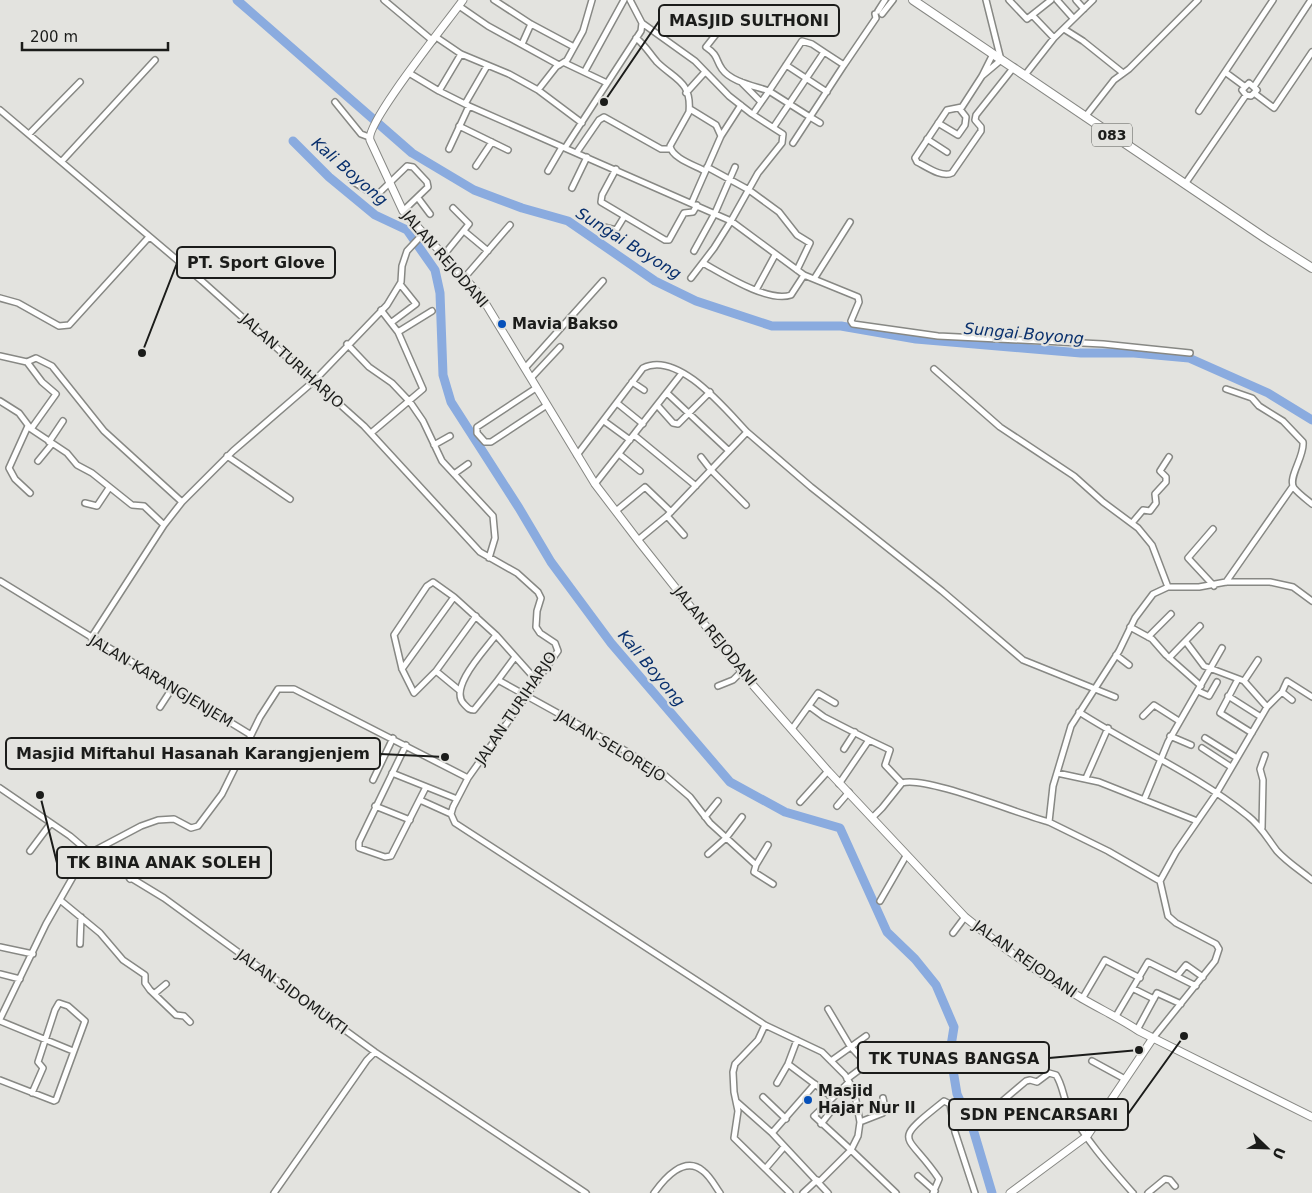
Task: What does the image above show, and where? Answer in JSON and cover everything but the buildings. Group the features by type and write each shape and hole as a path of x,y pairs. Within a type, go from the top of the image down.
{"main road":[{"name":"083","path":"913,0 1184,184 1312,268"},
{"path":"370,133 380,112 461,3"},
{"name":"JALAN REJODANI","path":"370,133 389,183 403,211 421,236 465,277 481,296 595,484 744,674 839,784 849,792 906,856 965,917 987,935 1082,998 1116,1016 1137,1030 1312,1117"},
{"path":"1014,1191 1087,1136 1153,1038"}],"street":[{"path":"384,0 434,39 487,66 509,74 538,90 583,120 596,124"},
{"path":"494,0 531,24 574,47"},
{"path":"538,90 559,65 565,62 574,47 583,31 592,0"},
{"path":"585,72 624,0"},
{"path":"630,0 642,23 695,61 741,105 784,136 731,221 691,278"},
{"path":"794,143 886,0"},
{"path":"878,15 893,0"},
{"path":"982,76 1001,60 986,0"},
{"path":"1010,0 1024,18 1034,16 1051,0"},
{"path":"1057,0 1073,18"},
{"path":"1076,0 1084,9"},
{"path":"1024,75 1054,38 1093,0"},
{"path":"1085,117 1114,80 1198,0"},
{"path":"1199,111 1273,0"},
{"path":"1255,85 1310,7 1311,0"},
{"path":"461,3 488,26 559,65"},
{"path":"1034,16 1054,38"},
{"path":"548,171 636,38 642,23"},
{"path":"522,44 531,24"},
{"path":"1064,29 1083,41 1123,73"},
{"path":"717,33 706,47 717,55 722,69 741,81 769,91 790,102 820,123"},
{"path":"636,38 662,67 679,77 686,93 690,109 670,149"},
{"path":"755,111 802,41 812,44 844,65"},
{"path":"775,125 824,52"},
{"path":"1254,93 1274,108 1312,52"},
{"path":"439,91 462,54"},
{"path":"993,54 982,76 962,107 947,110 915,160 941,174 948,175 952,173 981,131 981,127 975,120 976,115 1014,67"},
{"path":"62,162 155,60"},
{"path":"565,62 607,83"},
{"path":"786,65 827,92"},
{"path":"449,149 467,105 487,66"},
{"path":"686,93 705,72"},
{"path":"1224,72 1244,86"},
{"path":"410,73 467,105 731,221 804,275 858,297 859,302 851,321 853,324 938,336 1103,344 1190,353"},
{"path":"741,81 761,102"},
{"path":"29,134 80,82"},
{"path":"1249,83 1255,85 1257,90 1251,96 1246,95 1242,90 1249,83"},
{"path":"1184,184 1246,95"},
{"path":"335,102 361,134 370,133"},
{"path":"616,169 602,195 601,202 667,241 684,214 693,212 706,169 721,136 741,105"},
{"path":"938,124 958,135 966,120 966,115 959,108"},
{"path":"690,109 716,125 721,136"},
{"name":"JALAN TURIHARJO","path":"1,111 314,381 371,434 472,544 489,558 517,573 538,592 541,598 536,611 536,627 558,648 526,697 468,778 451,814"},
{"path":"576,152 596,124 604,117 661,149 670,149"},
{"path":"459,126 508,150"},
{"path":"928,139 947,152"},
{"path":"476,166 492,142"},
{"path":"670,149 675,155 730,179 779,212 797,235 810,243 797,270"},
{"path":"572,188 587,157"},
{"path":"352,181 376,196 407,166 413,167 428,184 418,198 403,211"},
{"path":"694,251 735,168"},
{"path":"418,198 430,214"},
{"path":"442,256 464,231 468,222 453,208"},
{"path":"604,227 616,230 624,216"},
{"path":"814,279 850,222"},
{"path":"465,277 510,225"},
{"path":"464,231 488,251"},
{"path":"90,638 164,524 182,502 227,456 314,381 395,295 400,284 407,251 421,236"},
{"path":"0,298 18,303 58,326 69,324 149,237"},
{"path":"756,290 775,254"},
{"path":"703,263 756,290 788,296 804,275"},
{"path":"525,368 603,281"},
{"path":"392,322 416,304 400,284"},
{"path":"371,434 421,392 423,387 398,332 381,310"},
{"path":"398,332 432,312"},
{"path":"347,344 409,401 423,421 442,461 493,516 495,538 489,558"},
{"path":"531,378 560,347"},
{"path":"0,356 27,362 36,358 52,366 63,383 80,398 104,431 182,502"},
{"path":"27,362 36,376 56,395 29,427 9,468 15,479 30,493"},
{"path":"577,455 643,368 647,365 675,369 682,372 710,392 746,432 811,487 942,591 1023,660 1094,690 1115,696"},
{"path":"934,369 1000,426 1074,476 1103,502 1132,523 1152,545 1168,587"},
{"path":"595,484 682,372"},
{"path":"632,382 644,390"},
{"path":"536,388 477,428 477,433 485,442 492,442 547,405"},
{"path":"1226,389 1252,398 1259,406 1283,421 1303,442 1302,456 1292,481 1293,486 1312,504"},
{"path":"657,405 676,424 710,392"},
{"path":"667,393 729,451"},
{"path":"0,401 19,413 29,427 67,453 77,465 92,473 132,505 142,504 164,524"},
{"path":"617,403 643,424"},
{"path":"38,461 63,421"},
{"path":"604,421 630,440"},
{"path":"638,540 669,514 746,432"},
{"path":"634,435 696,486"},
{"path":"434,445 450,436"},
{"path":"619,454 640,471"},
{"path":"227,456 290,500"},
{"path":"701,456 711,470 746,505"},
{"path":"1132,523 1143,510 1150,511 1156,503 1154,494 1166,482 1166,476 1160,472 1169,457"},
{"path":"454,474 468,464"},
{"path":"1226,582 1293,486"},
{"path":"616,511 645,487 669,514 684,535"},
{"path":"85,503 97,506 109,488"},
{"path":"1213,529 1188,558 1214,586"},
{"name":"JALAN KARANGJENJEM","path":"0,580 90,638 251,735 274,692 283,688 294,689 468,778"},
{"path":"476,616 436,671 415,694 402,669 395,632 427,586 433,582 454,597 476,616 496,635 537,681"},
{"path":"1049,822 1057,773 1069,733 1079,712 1116,655 1130,627 1153,594 1168,587 1214,586 1226,582 1284,583 1312,601"},
{"path":"402,669 454,597"},
{"path":"1148,636 1171,614"},
{"path":"1169,658 1200,626"},
{"path":"1130,627 1148,636 1209,696 1217,682"},
{"path":"496,635 465,678 459,690 460,700 470,710 474,710 515,657"},
{"path":"1186,642 1204,666 1244,681 1267,707"},
{"path":"1144,800 1170,736 1211,670 1222,648"},
{"path":"1116,655 1129,665"},
{"path":"1244,681 1258,660"},
{"path":"436,671 459,690"},
{"path":"718,686 744,674"},
{"path":"1238,679 1220,714 1252,733"},
{"name":"JALAN SELOREJO","path":"498,680 662,773 690,797 705,817 756,864 754,872 772,884"},
{"path":"1153,1038 1215,961 1219,950 1216,944 1176,923 1168,916 1160,881 1176,852 1216,794 1267,707 1282,692 1287,681 1312,697"},
{"path":"160,707 173,687"},
{"path":"1282,692 1292,700"},
{"path":"792,729 819,693 835,703"},
{"path":"1228,696 1261,717"},
{"path":"1143,716 1154,705 1179,721"},
{"path":"809,706 824,717 890,750 885,765 902,782"},
{"path":"1079,712 1160,758 1216,794 1262,828 1278,852 1312,880"},
{"path":"1086,778 1108,728"},
{"path":"844,749 855,732"},
{"path":"73,1051 45,1042 0,1020 46,924 78,868 90,853 141,826 158,820 174,819 191,828 198,826 222,794 251,735"},
{"path":"1170,736 1191,745"},
{"path":"373,780 393,738"},
{"path":"1205,738 1237,758"},
{"path":"839,784 869,740"},
{"path":"406,745 375,806 358,846 385,857 391,856 426,787"},
{"path":"1202,748 1231,767"},
{"path":"1262,828 1263,780 1260,769 1265,755"},
{"path":"800,802 828,771"},
{"path":"392,773 457,799"},
{"path":"1057,773 1086,778 1197,821"},
{"path":"872,818 902,782 916,781 948,789 1049,822 1108,851 1160,881"},
{"name":"JALAN SIDOMUKTI","path":"0,788 90,853 164,898 376,1052 586,1193"},
{"path":"837,806 849,792"},
{"path":"420,800 451,814 455,823 460,827 765,1025 822,1052 831,1061 848,1080 854,1090 860,1122 858,1136 851,1150 804,1193"},
{"path":"705,817 718,801"},
{"path":"375,806 410,820"},
{"path":"708,854 726,838 742,817"},
{"path":"30,851 51,823"},
{"path":"756,864 768,845"},
{"path":"880,900 906,856"},
{"path":"130,879 152,857"},
{"path":"60,900 100,933 122,960 145,974 145,983 176,1016 184,1016 190,1022"},
{"path":"80,944 81,917"},
{"path":"953,933 965,917"},
{"path":"0,946 33,954"},
{"path":"1082,998 1105,960 1140,978"},
{"path":"1116,1016 1134,989 1148,962 1196,986"},
{"path":"1177,976 1186,965 1203,977"},
{"path":"0,974 20,979"},
{"path":"154,994 166,984"},
{"path":"1134,989 1154,999"},
{"path":"1137,1030 1154,999 1160,993 1181,1004"},
{"path":"0,1080 32,1093 55,1101 86,1021 64,1004 57,1004 38,1062 43,1068 32,1093"},
{"path":"828,1009 850,1046 864,1064 814,1116 820,1124 851,1150 896,1193"},
{"path":"765,1025 758,1040 735,1064 733,1072 734,1092 738,1111 734,1138 790,1193"},
{"path":"831,1061 866,1036"},
{"path":"777,1083 788,1064 797,1040"},
{"path":"274,1193 367,1060 376,1052"},
{"path":"1092,1061 1125,1080"},
{"path":"788,1064 832,1097"},
{"path":"986,1115 1026,1081 1037,1082 1047,1074 1052,1073 1058,1077 1067,1105 1087,1136 1106,1163 1133,1193"},
{"path":"772,1133 815,1084"},
{"path":"763,1097 786,1119"},
{"path":"860,1122 883,1113 886,1108 883,1098"},
{"path":"918,1176 934,1192 939,1179 911,1146 908,1135 911,1128 944,1101 950,1104 955,1132 975,1193"},
{"path":"737,1102 772,1133 828,1193"},
{"path":"820,1124 835,1106"},
{"path":"766,1168 784,1147"},
{"path":"654,1193 662,1182 676,1169 686,1166 704,1171 720,1193"},
{"path":"1148,1193 1165,1179 1171,1180 1175,1186"}],"waterway":[{"name":"Sungai Boyong","path":"237,0 412,153 474,190 522,208 568,221 655,281 696,301 772,326 841,326 916,339 1081,353 1134,353 1189,358 1268,393 1312,420"},
{"name":"Kali Boyong","path":"293,141 329,177 375,215 407,230 435,270 440,293 443,375 451,402 551,562 611,643 730,782 785,812 840,828 887,932 915,959 936,985 954,1027 950,1052 957,1094 973,1129 992,1193"}],"place":[{"name":"MASJID SULTHONI","path":"604,102"},
{"name":"Mavia Bakso","path":"502,324"},
{"name":"PT. Sport Glove","path":"142,353"},
{"name":"Masjid Miftahul Hasanah Karangjenjem","path":"445,757"},
{"name":"TK BINA ANAK SOLEH","path":"40,795"},
{"name":"SDN PENCARSARI","path":"1184,1036"},
{"name":"TK TUNAS BANGSA","path":"1139,1050"},
{"name":"Masjid Hajar Nur II","path":"808,1100"}]}
